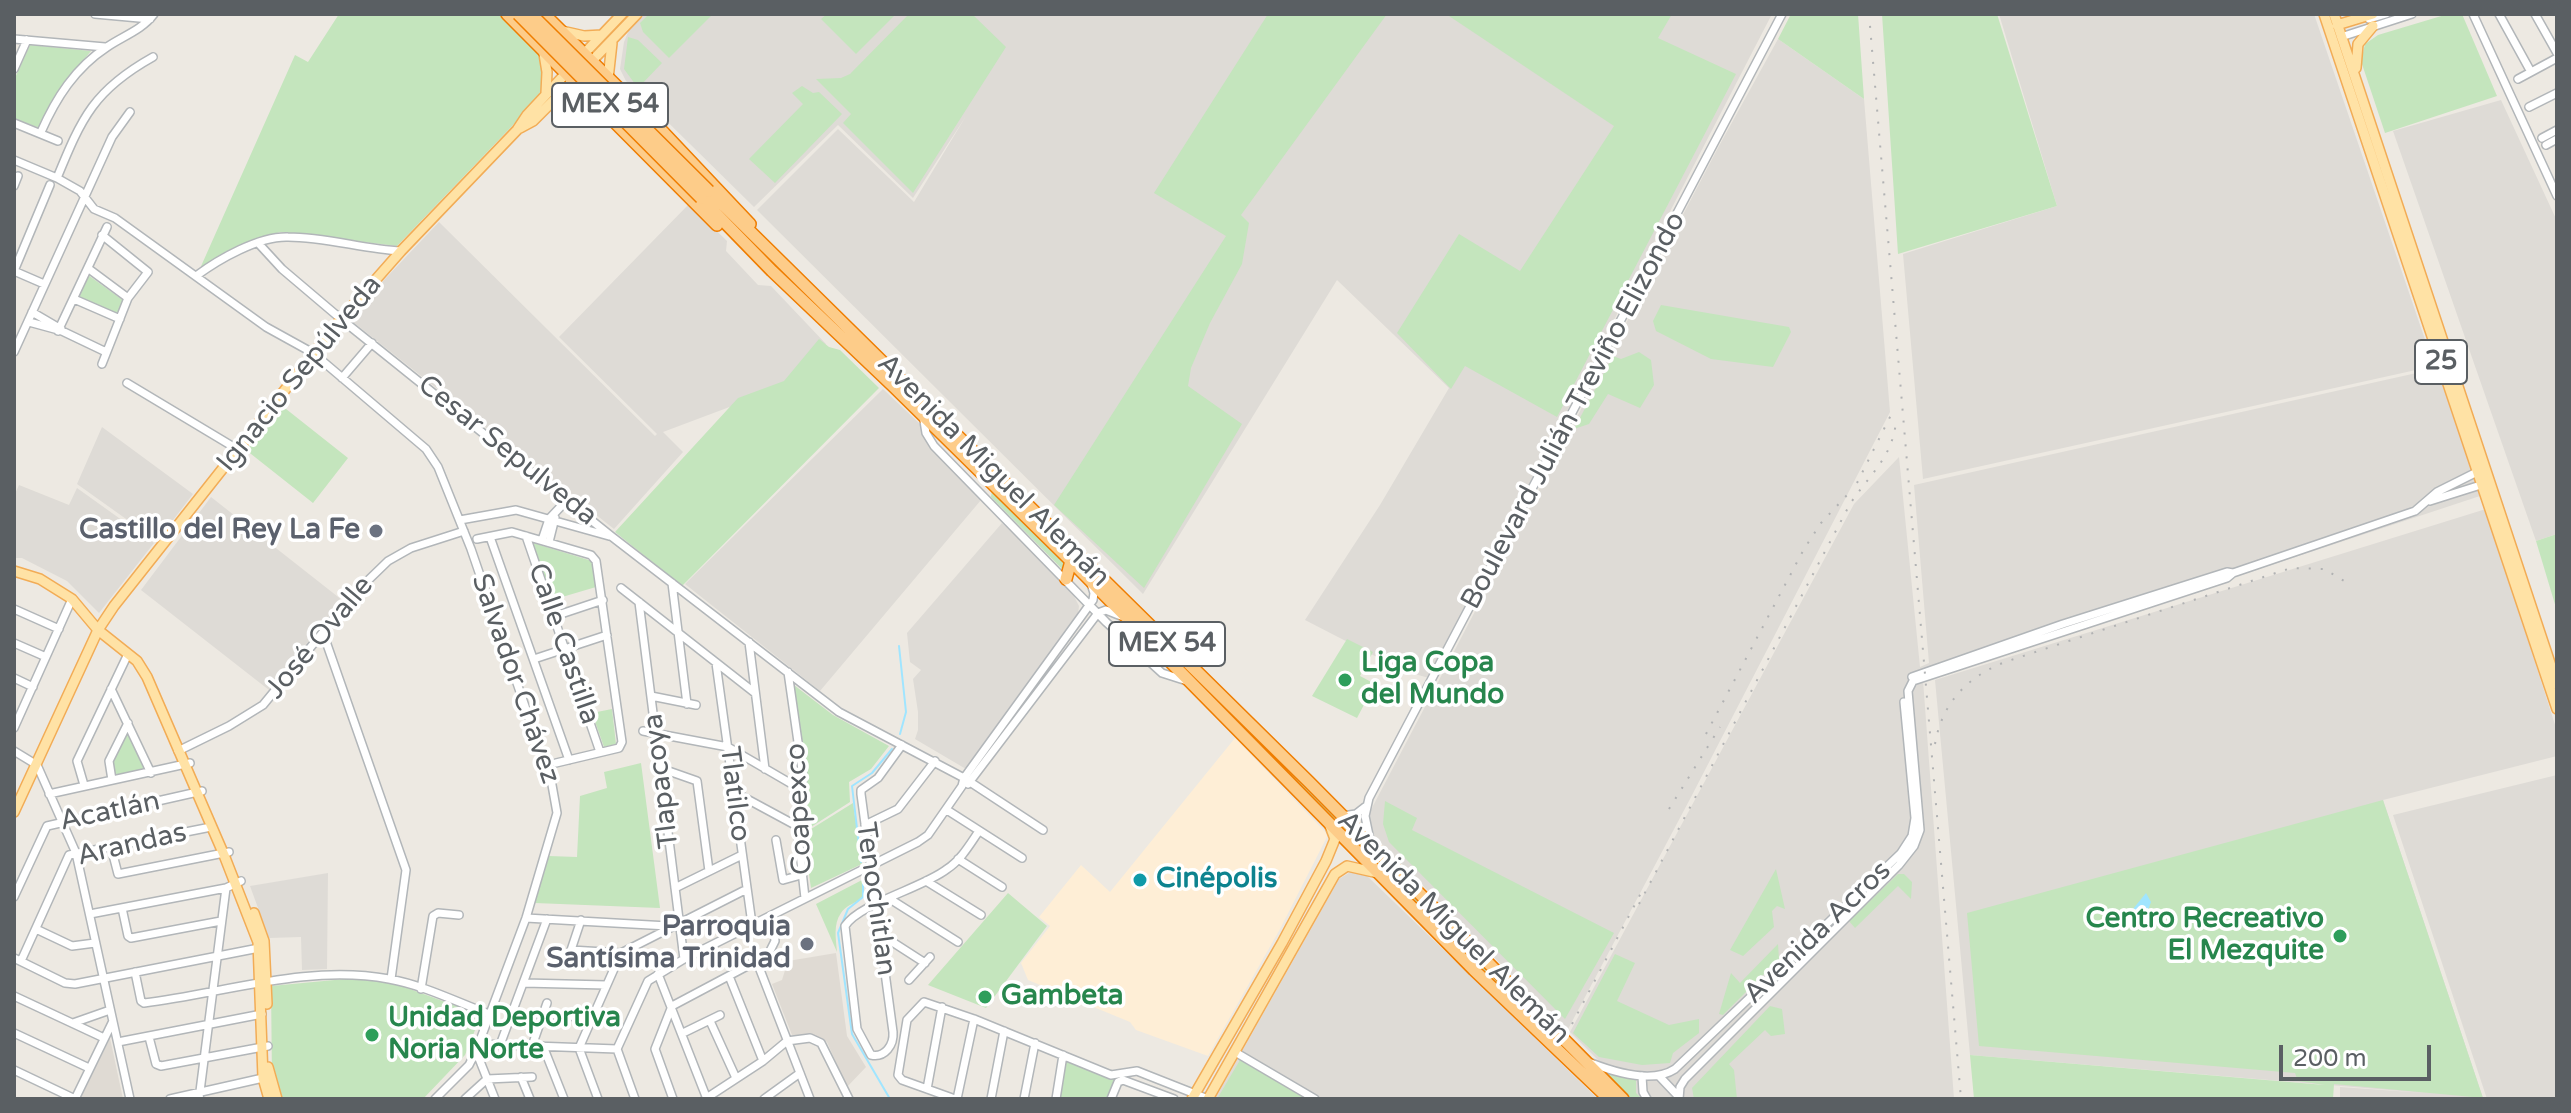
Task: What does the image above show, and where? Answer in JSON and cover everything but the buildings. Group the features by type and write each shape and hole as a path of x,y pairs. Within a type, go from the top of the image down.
{"highway":[{"path":"507,14 743,250 760,266 772,271"},
{"name":"Avenida Miguel Alemán","path":"518,14 705,195 757,239 1342,816 1623,1099"},
{"name":"Avenida Miguel Alemán","path":"531,14 705,195 772,271 1071,561 1330,826 1609,1099"},
{"path":"544,14 747,218 757,239"},
{"path":"546,52 559,53 564,48 564,34"},
{"path":"597,103 607,93 619,90"},
{"path":"1066,579 1071,561"}],"main road":[{"path":"587,58 602,35 622,14"},
{"path":"587,58 613,40 637,14"},
{"name":"25","path":"2324,14 2557,684"},
{"name":"25","path":"2334,14 2482,469"},
{"path":"2339,30 2373,14"},
{"path":"2359,92 2355,53 2361,38 2373,26"},
{"path":"564,34 602,35"},
{"path":"608,79 613,40"},
{"path":"546,52 550,96 597,103"},
{"name":"Ignacio Sepúlveda","path":"14,812 98,630 110,612 341,319 401,251 587,58"},
{"name":"25","path":"2487,483 2557,709"},
{"path":"14,571 40,579 72,599 98,630 140,664 200,792 260,943 265,1046 263,1078 269,1099"},
{"path":"110,612 111,640"},
{"path":"200,792 211,827 226,854"},
{"path":"1201,1097 1217,1056 1312,888 1333,844 1335,839 1330,826"},
{"path":"1201,1097 1235,1052 1335,874 1347,866 1378,873"},
{"path":"1254,1020 1312,888"},
{"path":"263,982 265,1046 269,1077 277,1099"}],"street":[{"path":"95,14 152,16"},
{"name":"Boulevard Julián Treviño Elizondo","path":"1365,807 1782,14"},
{"path":"2350,23 2386,14"},
{"path":"2350,23 2373,26 2412,14"},
{"path":"2473,14 2557,196"},
{"path":"2499,14 2531,72"},
{"path":"2518,79 2557,56 2535,14"},
{"path":"41,132 63,89 76,73 105,47 152,16"},
{"path":"14,39 105,47"},
{"path":"14,69 27,40"},
{"path":"57,178 83,119 93,104 123,74 153,57"},
{"path":"2529,107 2557,93"},
{"path":"14,352 112,137 130,112"},
{"path":"14,123 58,141"},
{"path":"2557,130 2544,142 2557,139"},
{"name":"Salvador Chávez","path":"14,160 80,191 94,209 115,218 266,327 313,353 431,455 460,520 554,793 556,820 526,918 478,1047 469,1065 435,1099"},
{"path":"14,186 18,176"},
{"path":"44,284 14,271 50,185"},
{"path":"60,330 107,227"},
{"path":"102,235 147,269 147,274 128,298 102,364"},
{"path":"196,276 216,261 287,236 401,251"},
{"name":"Cesar Sepulveda","path":"259,244 282,269 341,319 672,583"},
{"path":"89,269 128,298"},
{"path":"74,299 120,319"},
{"path":"32,312 60,330 106,352"},
{"path":"29,322 60,330"},
{"path":"342,378 372,343"},
{"path":"127,383 237,449"},
{"path":"923,415 926,433 934,446 1089,605 1162,673 1187,681"},
{"path":"2455,489 2482,469"},
{"path":"2455,489 2487,483"},
{"name":"Avenida Acros","path":"1679,1098 1685,1079 1899,865 1914,846 1920,821 1903,690 1908,682 2010,645 2227,578 2233,573 2391,520 2419,509 2437,492 2455,489"},
{"path":"545,541 553,517 568,499"},
{"path":"460,520 516,510 553,517 611,536"},
{"name":"José Ovalle","path":"181,750 263,705 356,592 388,561 411,548 464,531"},
{"path":"477,539 512,532 591,555 596,561 622,745 556,763"},
{"name":"Calle Castilla","path":"526,536 600,752"},
{"path":"490,537 569,760"},
{"path":"635,1099 617,1049 647,983 684,959 924,839 1089,605 1094,593 1086,577"},
{"path":"651,696 692,704 672,583"},
{"path":"672,583 854,722 935,761 1043,830"},
{"path":"621,588 755,693"},
{"path":"14,728 17,715 33,687 72,599"},
{"path":"552,617 603,600"},
{"name":"Tlapacoya","path":"639,602 675,888 674,924 684,959"},
{"path":"14,609 59,629"},
{"path":"965,782 1098,613 1110,611 1127,619"},
{"path":"323,633 406,870 391,979"},
{"path":"534,659 607,635"},
{"path":"749,642 765,769"},
{"path":"14,643 46,657"},
{"path":"84,785 77,761 128,654"},
{"name":"Tlatilco","path":"716,663 752,924"},
{"name":"Coapexco","path":"788,672 802,766 797,826 805,898"},
{"path":"14,678 33,687"},
{"path":"111,689 151,773"},
{"path":"112,780 110,758 128,723"},
{"path":"643,731 728,747 802,790"},
{"name":"Avenida Acros","path":"1659,1076 1675,1069 1704,1042 1908,844 1915,818 1909,734"},
{"name":"Tenochitlan","path":"876,905 850,919 844,929 857,1029 871,1055 878,1056 887,1050 893,1037 876,905 866,867 862,788 878,778 898,743"},
{"path":"14,751 37,765 76,853 130,1099"},
{"path":"865,825 898,809 935,761"},
{"path":"49,794 187,764"},
{"path":"660,768 697,781 709,871"},
{"name":"Acatlán","path":"14,897 48,825 200,792"},
{"path":"734,792 797,826"},
{"path":"1342,816 1356,814 1365,807"},
{"path":"1365,807 1372,846"},
{"path":"947,810 1022,858"},
{"name":"Arandas","path":"18,959 36,929 66,857 211,827"},
{"path":"876,905 944,872 979,831"},
{"path":"776,840 782,878 787,880 801,875"},
{"path":"111,847 118,874 226,854"},
{"path":"675,888 742,855"},
{"path":"958,859 1002,887"},
{"path":"926,881 981,915"},
{"path":"90,914 234,884"},
{"path":"199,1096 221,921 234,884"},
{"path":"581,920 571,950 621,953 747,889"},
{"path":"890,899 958,942"},
{"path":"122,908 131,938 221,921"},
{"path":"421,989 433,916 438,913 459,915"},
{"path":"673,1099 655,1049 672,1006 768,955 775,941 772,915"},
{"path":"526,918 674,924"},
{"path":"500,1045 547,919"},
{"path":"36,929 72,946 95,943"},
{"path":"880,934 928,960 909,980"},
{"path":"18,959 68,984 218,955 260,943"},
{"path":"598,1099 579,1048 621,953"},
{"path":"757,962 810,1099"},
{"path":"135,972 143,1003 263,982 345,976 391,979 489,1014"},
{"path":"658,974 706,1099 787,1041 810,1038 821,1043 849,1099"},
{"path":"729,976 763,1061"},
{"path":"524,983 606,985"},
{"path":"14,996 104,1038"},
{"path":"974,1019 956,1099 902,1080 897,1072 907,1020 922,1003 930,1002 942,1007 974,1019 1035,1043 1111,1075 1137,1071 1201,1097"},
{"path":"532,1046 547,1003"},
{"path":"927,1089 942,1007"},
{"path":"73,1023 110,1010"},
{"path":"118,1042 262,1014"},
{"path":"543,1014 592,1018"},
{"path":"683,1033 720,1015"},
{"path":"710,1021 736,1078"},
{"path":"1725,1021 1733,1031"},
{"path":"14,1070 75,1099 112,1023"},
{"path":"991,1099 1004,1031"},
{"path":"14,1033 89,1068"},
{"path":"149,1037 158,1066 265,1046"},
{"path":"1704,1042 1713,1051"},
{"path":"1024,1099 1035,1043"},
{"path":"543,1046 564,1099"},
{"path":"495,1099 478,1047 617,1049"},
{"path":"1235,1052 1315,1099"},
{"path":"1056,1099 1063,1055"},
{"path":"1584,1060 1642,1076 1659,1076 1679,1098"},
{"path":"764,1099 775,1096 800,1073"},
{"path":"1642,1076 1643,1092 1647,1099"},
{"path":"521,1077 530,1099"},
{"path":"465,1099 487,1079 532,1077"},
{"path":"170,1099 199,1096 263,1078"},
{"path":"1111,1099 1118,1082 1128,1081 1174,1099"}],"shaded area":[{"path":"645,14 1772,14 1429,678 1404,671 1305,620 1380,505 1449,388 1337,280 1143,594 757,210 838,129 914,202 966,116 913,198 838,125 754,207 626,81 620,69 624,42 629,30"},
{"path":"1999,14 2314,14 2434,366 1923,479 1903,254 2057,206"},
{"path":"1778,39 1864,99 1890,412 1567,1031 1363,825"},
{"path":"2501,100 2557,221 2557,534 2536,541 2393,131"},
{"path":"689,204 727,241 726,251 758,285 771,286 826,344 788,385 663,432 683,452 614,529 348,318 439,222 655,436 657,434 559,337"},
{"path":"2439,368 2483,495 1923,680 1954,1099 1637,1099 1570,1032 1854,504 1899,457 1920,667 1929,663 1914,485"},
{"path":"883,389 920,424 981,500 820,691 685,584"},
{"path":"102,427 193,494 157,541 77,484"},
{"path":"19,485 69,505 77,488 154,543 99,613 67,581 22,558 14,558 14,496"},
{"path":"211,497 342,600 269,690 141,590"},
{"path":"2486,509 2557,731 2557,756 2383,800 2483,1098 2340,1099 2340,1087 2425,1093 1970,1055 1935,680"},
{"path":"1002,523 1070,588 1079,606 1078,614 966,769 915,739 918,712 913,679 921,670 910,662 907,633"},
{"path":"1235,738 1328,835 1280,929 1208,1056 1136,1030 1130,1022 1028,980 1021,963 1050,926 1039,917 1081,865 1110,892"},
{"path":"2557,775 2557,1099 2487,1099 2393,815"},
{"path":"1352,871 1364,873 1598,1099 1215,1099 1339,879"},
{"path":"328,873 327,969 302,970 301,937 269,938 250,886"},
{"path":"836,953 847,1036 866,1067 847,1087 827,1042 814,1035 792,1035 772,984 782,980 788,961"},
{"path":"110,1038 123,1099 80,1099"}],"green space":[{"path":"339,14 501,14 530,42 542,61 544,72 537,100 397,246 280,232 225,252 198,273 295,55 308,62"},
{"path":"649,14 713,14 669,58 643,32 640,23"},
{"path":"827,14 896,14 856,54 821,19"},
{"path":"909,14 972,14 1006,47 913,193 843,123 851,114 816,79 841,78 850,74"},
{"path":"1268,14 1387,14 1241,215 1249,223 1242,264 1210,323 1191,368 1188,386 1242,424 1144,588 1054,505 1226,236 1154,193"},
{"path":"1446,14 1672,14 1658,38 1736,74 1557,417 1465,366 1451,389 1397,333 1459,234 1520,271 1614,126"},
{"path":"1791,14 1858,14 1864,99 1778,39"},
{"path":"1882,14 1997,14 2057,206 1898,254"},
{"path":"2448,14 2462,14 2497,96 2385,133 2361,61 2365,44 2378,35"},
{"path":"628,37 638,40 662,63 638,88 624,69"},
{"path":"30,45 91,51 61,87 40,128 14,119 14,80"},
{"path":"802,86 813,93 819,92 842,114 775,183 749,159 803,104 792,93"},
{"path":"88,275 124,301 118,315 78,298"},
{"path":"1661,305 1789,327 1791,332 1773,367 1711,359 1656,331 1653,321"},
{"path":"819,339 829,347 840,350 879,388 682,586 615,532 738,398 784,381"},
{"path":"1639,352 1651,360 1654,385 1640,408 1608,394 1589,424 1574,429 1613,356 1621,359"},
{"path":"281,405 348,458 313,503 246,450"},
{"path":"992,490 1067,565 1067,574 991,497"},
{"path":"2557,534 2557,611 2536,541"},
{"path":"530,542 592,561 596,587 552,600"},
{"name":"Liga Copa del Mundo","path":"1347,639 1373,652 1360,676 1375,684 1357,718 1312,696"},
{"path":"1166,646 1524,1002 1576,1060 1486,978 1164,649"},
{"path":"794,685 833,715 889,746 871,769 849,782 850,802 800,834 806,771"},
{"path":"612,709 616,744 604,747 592,713"},
{"path":"128,733 144,769 114,775 111,764"},
{"path":"641,763 660,908 535,903 549,856 577,857 580,796 607,788 604,772"},
{"path":"2383,800 2483,1098 2334,1084 2333,1099 1974,1099 1970,1055 2325,1085 2298,1081 2295,1073 1979,1046 1967,913"},
{"path":"1385,801 1417,818 1412,830 1614,933 1565,1019 1389,842 1383,824"},
{"path":"853,803 862,864 811,888 803,834"},
{"path":"1776,869 1785,909 1777,906 1772,911 1774,927 1743,956 1730,950"},
{"path":"1898,874 1904,874 1912,882 1911,899 1898,886 1855,928 1849,921"},
{"path":"862,880 864,889 861,898 845,908 837,922 837,952 816,904"},
{"path":"1008,893 1047,926 986,1008 928,985"},
{"path":"1778,944 1779,959 1723,1015 1719,1014 1731,973 1740,983"},
{"path":"1615,954 1635,963 1617,1001 1669,1025 1699,1019 1699,1033 1673,1053 1670,1063 1642,1065 1599,1057 1573,1033"},
{"name":"Unidad Deportiva Noria Norte","path":"345,979 388,981 481,1015 465,1055 423,1099 281,1099 272,1080 271,986"},
{"path":"1770,1006 1782,1009 1785,1034 1771,1036 1765,1030 1729,1064 1734,1070 1737,1099 1694,1099 1692,1088"},
{"path":"1065,1058 1117,1080 1109,1099 1059,1099"},
{"path":"1240,1060 1308,1099 1217,1099"},
{"path":"1599,1069 1636,1078 1636,1093 1642,1099 1630,1099"}],"water":[{"path":"2146,893 2151,902 2141,929 2128,924 2133,909"}],"waterway":[{"path":"899,646 906,712 900,734"},
{"path":"861,862 852,786 872,773 892,749"},
{"path":"863,878 863,897 848,909 838,933 852,1034 890,1099"}],"railway":[{"path":"1869,14 1961,1099"},
{"path":"1857,483 1891,415"},
{"path":"1639,904 1850,504 1885,455 1896,421"},
{"path":"1706,734 1804,549 1821,523 1848,494"},
{"path":"1935,744 1938,729 1958,693 1979,675 2005,662 2291,568 2324,569 2351,585"},
{"path":"1669,809 1720,727"},
{"path":"1572,1024 1641,893"}],"place":[{"name":"Castillo del Rey La Fe","path":"376,531"},
{"name":"Liga Copa del Mundo","path":"1345,680"},
{"name":"Cinépolis","path":"1140,880"},
{"name":"Centro Recreativo El Mezquite","path":"2340,936"},
{"name":"Parroquia Santísima Trinidad","path":"807,944"},
{"name":"Gambeta","path":"985,997"},
{"name":"Unidad Deportiva Noria Norte","path":"372,1035"}]}
